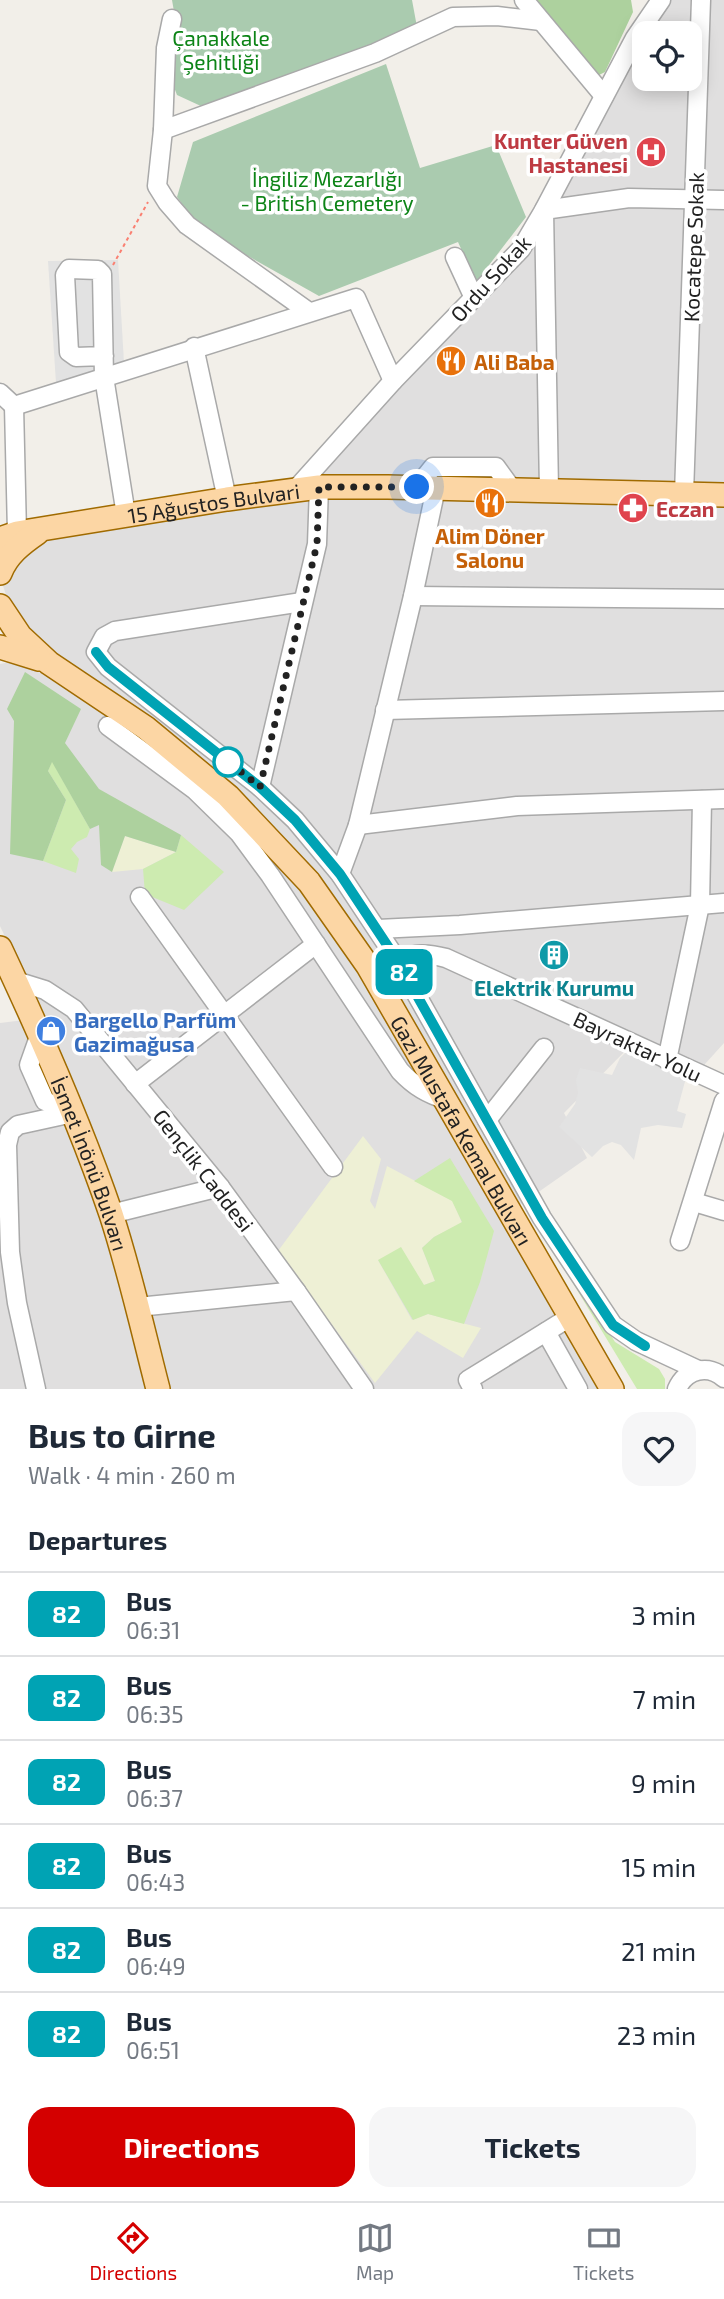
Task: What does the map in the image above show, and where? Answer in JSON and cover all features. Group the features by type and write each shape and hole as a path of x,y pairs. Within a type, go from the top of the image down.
{"main road":[{"name":"15 Ağustos Bulvari","path":"0,573 6,559 16,548 19,535 126,515 307,488 427,487 724,495"},
{"name":"Gazi Mustafa Kemal Bulvarı","path":"0,606 20,636 49,663 146,729 228,796 309,882 368,966 612,1389"},
{"name":"Gazi Mustafa Kemal Bulvarı","path":"0,647 49,663"},
{"name":"İsmet İnönü Bulvarı","path":"0,948 73,1113 111,1214 158,1389"}],"street":[{"path":"524,0 604,96"},
{"name":"Ordu Sokak","path":"307,488 393,381 520,249 544,210 635,38 662,0"},
{"name":"Kocatepe Sokak","path":"684,494 701,0"},
{"path":"163,130 374,53 452,8 541,21"},
{"path":"172,19 166,48 163,130 157,186 187,226 309,312"},
{"path":"549,490 544,210 629,198 724,200"},
{"path":"455,257 474,298"},
{"path":"104,356 76,357 69,352 65,275 69,269 98,270 102,274 104,356 104,377 126,515"},
{"path":"14,406 356,298 393,381"},
{"path":"194,347 227,499"},
{"path":"0,393 14,406 19,535"},
{"path":"340,874 358,825 413,596 427,487"},
{"path":"260,787 317,544 307,488"},
{"path":"413,596 724,599"},
{"path":"302,602 115,631 104,637 96,652 108,667 260,787 295,820 340,874 397,960 542,1218 613,1325 645,1346 698,1370 713,1371 724,1378"},
{"path":"385,710 724,701"},
{"path":"108,726 195,790 239,833 270,875 400,1072 425,1093 447,1100"},
{"path":"358,825 517,806 724,799"},
{"path":"667,1060 700,905 702,800"},
{"path":"140,897 333,1167"},
{"path":"378,929 460,925 724,903"},
{"path":"446,958 451,940 460,925"},
{"path":"135,1083 316,944"},
{"name":"Bayraktar Yolu","path":"397,960 426,953 446,958 724,1085"},
{"name":"Gençlik Caddesi","path":"16,981 46,990 74,1009 220,1187 364,1389"},
{"path":"487,1120 544,1048"},
{"path":"680,1241 723,1109"},
{"path":"36,1389 17,1303 10,1252 7,1146 10,1132 18,1125 73,1113"},
{"path":"111,1214 220,1187"},
{"path":"694,1202 724,1211"},
{"path":"520,1231 542,1218"},
{"path":"138,1307 296,1291"},
{"path":"471,1385 570,1317"},
{"path":"546,1332 578,1389"},
{"path":"677,1389 683,1378 698,1370"}],"path":[{"path":"102,274 114,264 157,186"}],"shaded area":[{"path":"664,0 724,0 724,1043 696,1074 632,1044 564,1113 587,1158 510,1212 343,930 228,796 20,636 0,577 9,572 39,531 126,515 311,490 296,489 406,367 521,249 632,45 632,91 702,91 702,21 647,21"},
{"path":"118,260 124,363 56,383 48,261"},
{"path":"11,662 60,680 110,713 239,816 332,928 425,1076 600,1389 167,1389 20,968 0,926 0,664"},
{"path":"24,1020 102,1207 157,1389 0,1389 0,1023"},
{"path":"630,1048 687,1074 677,1111 686,1114 682,1128 658,1125 641,1128 634,1160 621,1145 612,1142 603,1146 592,1157 559,1127 575,1104 578,1093 576,1080 580,1068 612,1075 620,1058"}],"green space":[{"name":"Çanakkale Şehitliği","path":"172,0 412,0 417,27 203,107 177,95 167,69 176,23"},
{"path":"532,0 631,0 633,12 605,72 592,74"},
{"name":"İngiliz Mezarlığı - British Cemetery","path":"386,64 420,168 496,145 526,217 476,282 458,242 319,296 200,229 177,197 193,142"},
{"path":"25,672 81,709 65,743 99,789 181,835 176,852 125,836 112,872 101,865 99,825 90,829 52,762 48,771 66,800 43,861 10,854 14,721 7,709"},
{"path":"52,761 90,829 87,837 71,849 79,859 76,873 43,861 66,800 48,771"},
{"path":"181,835 224,872 184,910 145,894 143,869 176,852"},
{"path":"125,836 176,852 143,869 112,872"},
{"path":"363,1136 381,1159 370,1201 375,1209 387,1166 453,1201 462,1223 434,1237 422,1248 435,1281 424,1285 378,1260 412,1320 428,1314 481,1328 463,1358 417,1331 375,1383 278,1251"},
{"path":"450,1158 494,1231 480,1282 464,1324 428,1314 413,1320 378,1260 401,1247 424,1285 435,1281 422,1248 434,1237 462,1222 452,1201 414,1181"},
{"path":"549,1237 615,1342 659,1369 665,1379 665,1389 637,1389 548,1242"}],"bus line":[{"name":"82","path":"96,652 108,667 260,787 295,820 340,874 397,960 542,1218 613,1325 645,1346"}],"place":[{"name":"Kunter Güven Hastanesi","path":"651,152"},
{"name":"Ali Baba","path":"451,361"},
{"name":"Alim Döner Salonu","path":"490,503"},
{"name":"Eczan","path":"633,508"},
{"name":"Elektrik Kurumu","path":"554,955"},
{"name":"Bargello Parfüm Gazimağusa","path":"51,1031"}],"route":[{"path":"228,762 220,755 260,787 317,544 319,487 417,487"}]}
